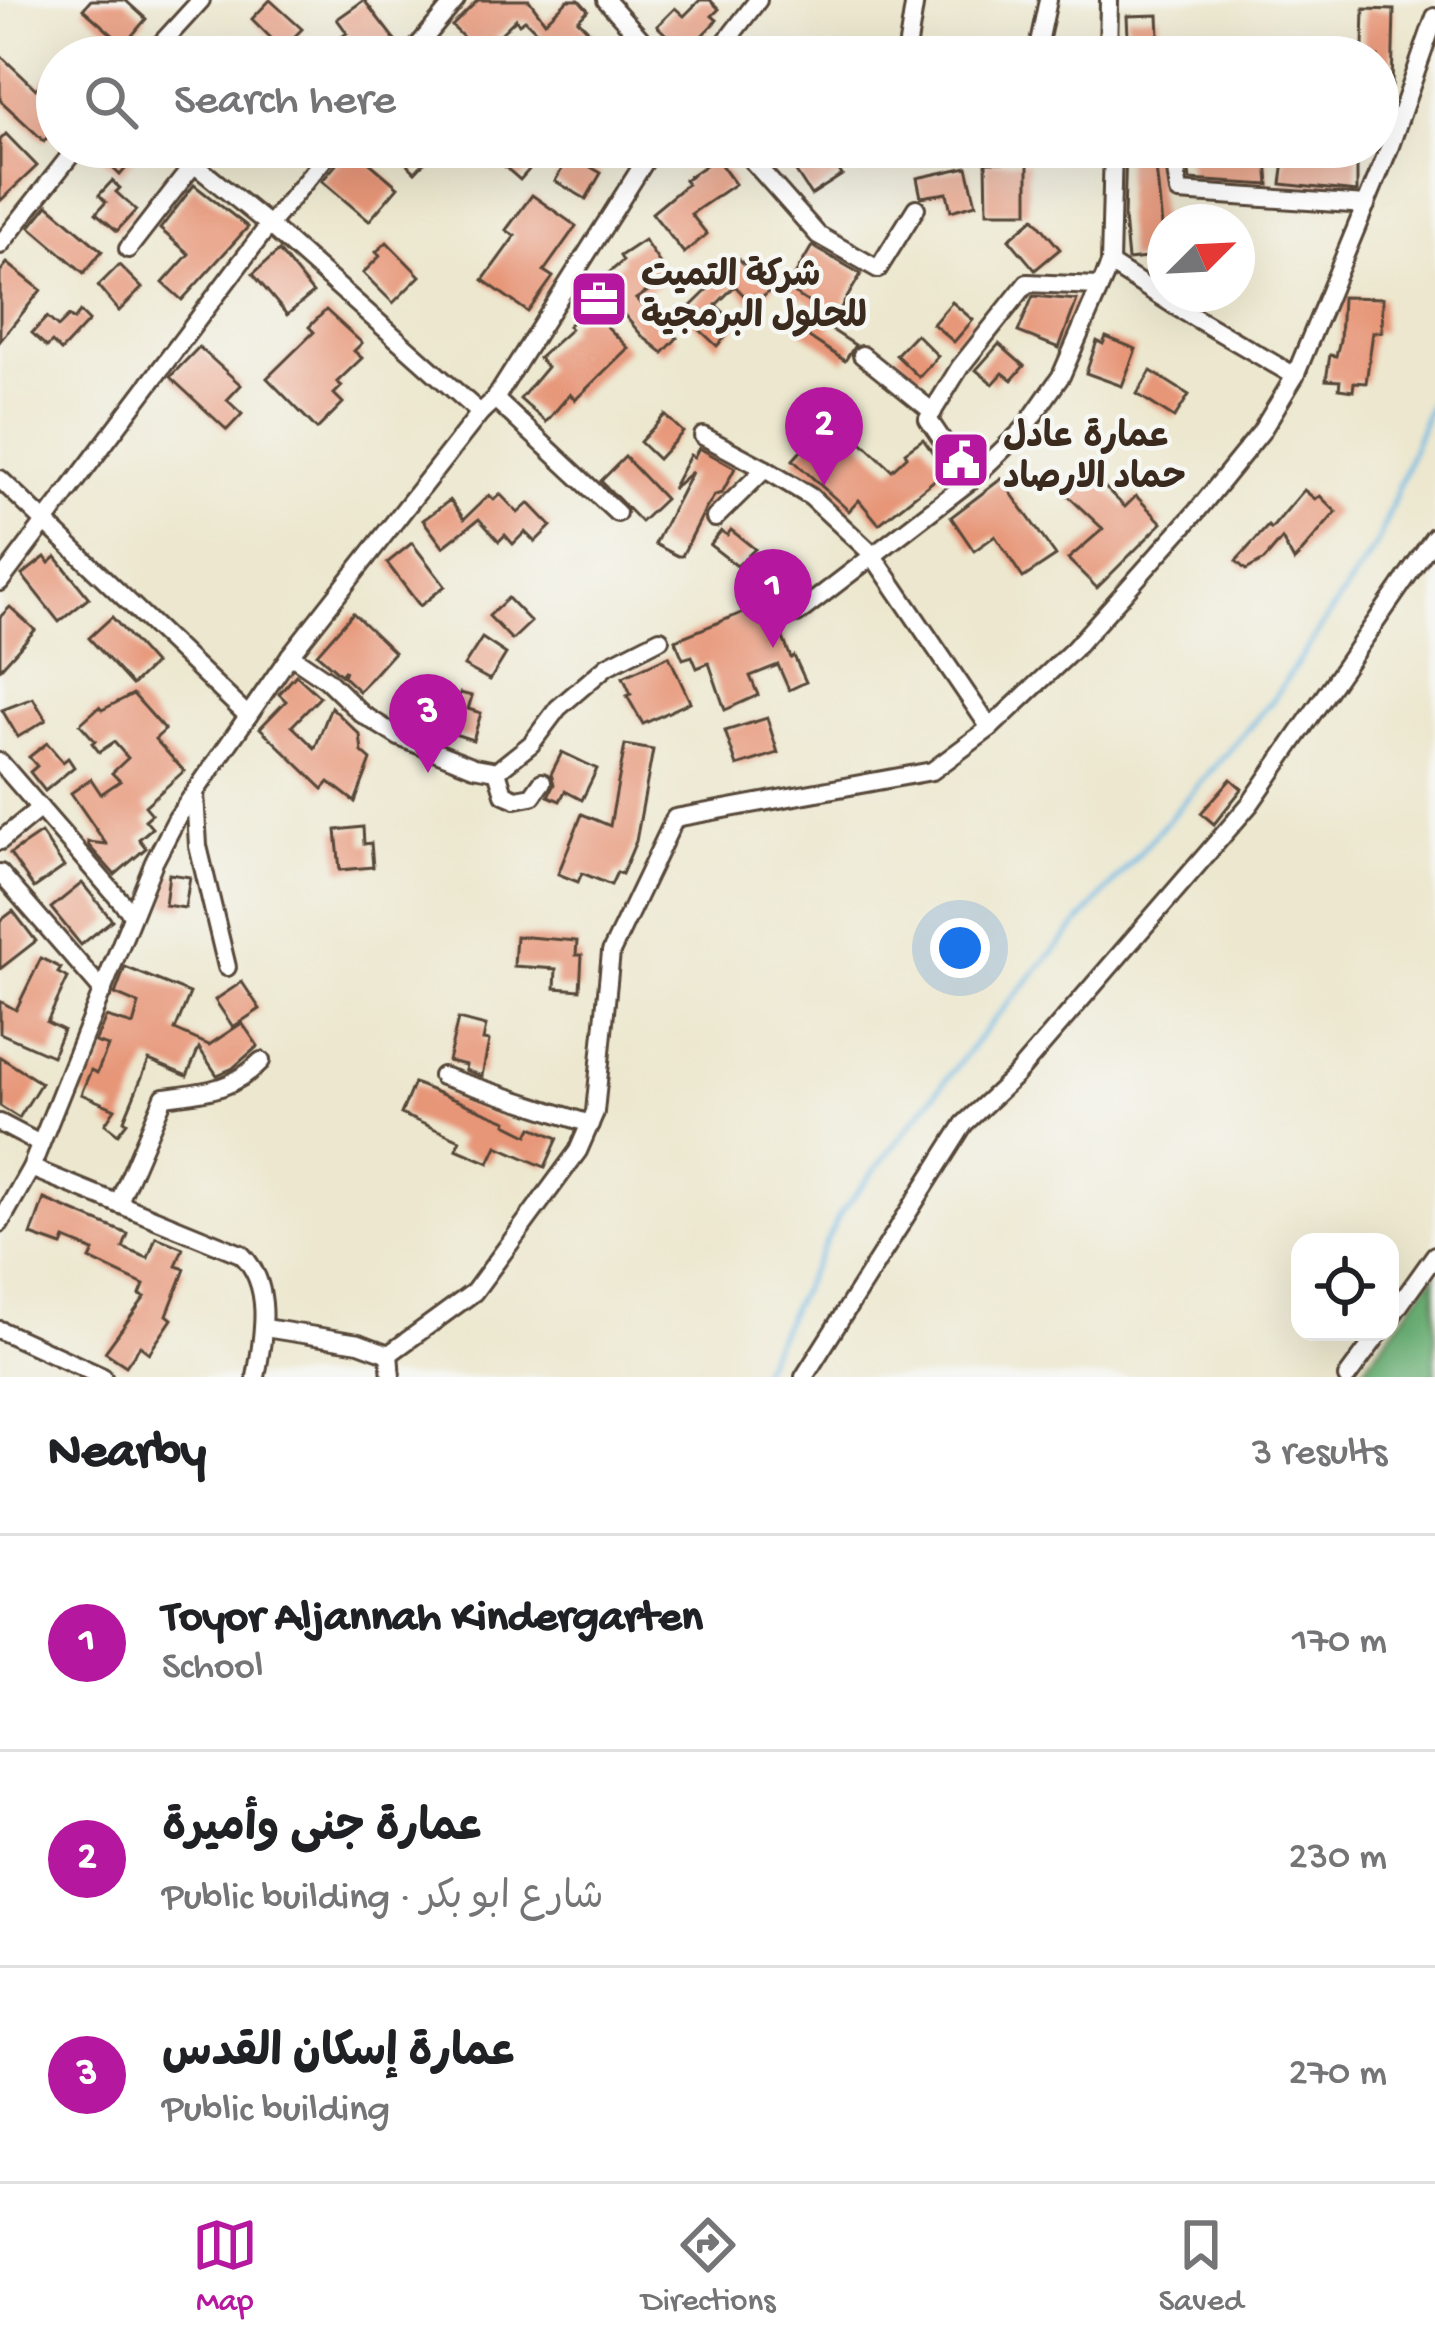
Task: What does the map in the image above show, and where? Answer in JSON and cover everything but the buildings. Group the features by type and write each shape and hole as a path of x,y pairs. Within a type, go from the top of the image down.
{"street":[{"path":"168,36 201,0"},
{"path":"426,36 456,0"},
{"path":"606,0 638,36"},
{"path":"730,36 758,0"},
{"path":"910,36 916,0"},
{"path":"1040,36 1048,0"},
{"path":"1108,36 1109,0"},
{"path":"1399,115 1435,16"},
{"path":"3,233 58,168"},
{"path":"128,249 191,168"},
{"path":"199,168 480,413"},
{"path":"0,582 316,168"},
{"path":"0,1223 32,1168 132,914 162,848 195,792 290,655 495,398 641,168"},
{"path":"759,168 818,235 878,269 916,208"},
{"path":"796,614 970,481 1023,430 1061,376 1110,263 1112,168"},
{"path":"1176,168 1179,192 1366,205"},
{"path":"389,1354 474,1292 578,1151 595,1112 611,952 675,818 932,771 990,728 1073,650 1261,432 1295,376 1380,168"},
{"path":"1110,263 1295,376"},
{"path":"970,481 928,419 960,367 1027,283 1097,286"},
{"path":"862,355 933,412"},
{"path":"495,398 617,514"},
{"path":"703,436 812,497 871,553 990,728"},
{"path":"715,518 765,469"},
{"path":"0,478 248,716"},
{"path":"804,1377 964,1124 1015,1076 1250,804 1435,536"},
{"path":"497,771 531,744 558,708 607,666 660,639"},
{"path":"290,655 327,680 362,714 399,736 497,771"},
{"path":"0,762 132,914"},
{"path":"497,771 503,794 516,799 532,796 542,782"},
{"path":"195,792 198,846 227,967"},
{"path":"0,841 40,808"},
{"path":"0,874 103,991"},
{"path":"118,1204 164,1096 221,1090 243,1080 261,1061"},
{"path":"442,1076 590,1124"},
{"path":"0,1123 40,1144"},
{"path":"32,1168 241,1254 258,1278 265,1328 256,1377"},
{"path":"1399,1305 1435,1255"},
{"path":"265,1328 359,1343 389,1354"},
{"path":"0,1330 103,1377"},
{"path":"1347,1377 1373,1341"},
{"path":"389,1354 391,1377"}],"green space":[{"path":"1435,1274 1435,1377 1357,1377 1384,1341 1399,1341 1399,1322"}],"waterway":[{"path":"757,1377 840,1214 986,1029 1272,701 1378,542 1435,391"}],"place":[{"name":"شركة التميت للحلول البرمجية","path":"599,299"},
{"name":"عمارة عادل حماد الارصاد","path":"961,460"},
{"name":"عمارة جنى وأميرة","path":"824,486"},
{"name":"Toyor Aljannah Kindergarten","path":"773,648"},
{"name":"عمارة إسكان القدس","path":"428,773"}]}
